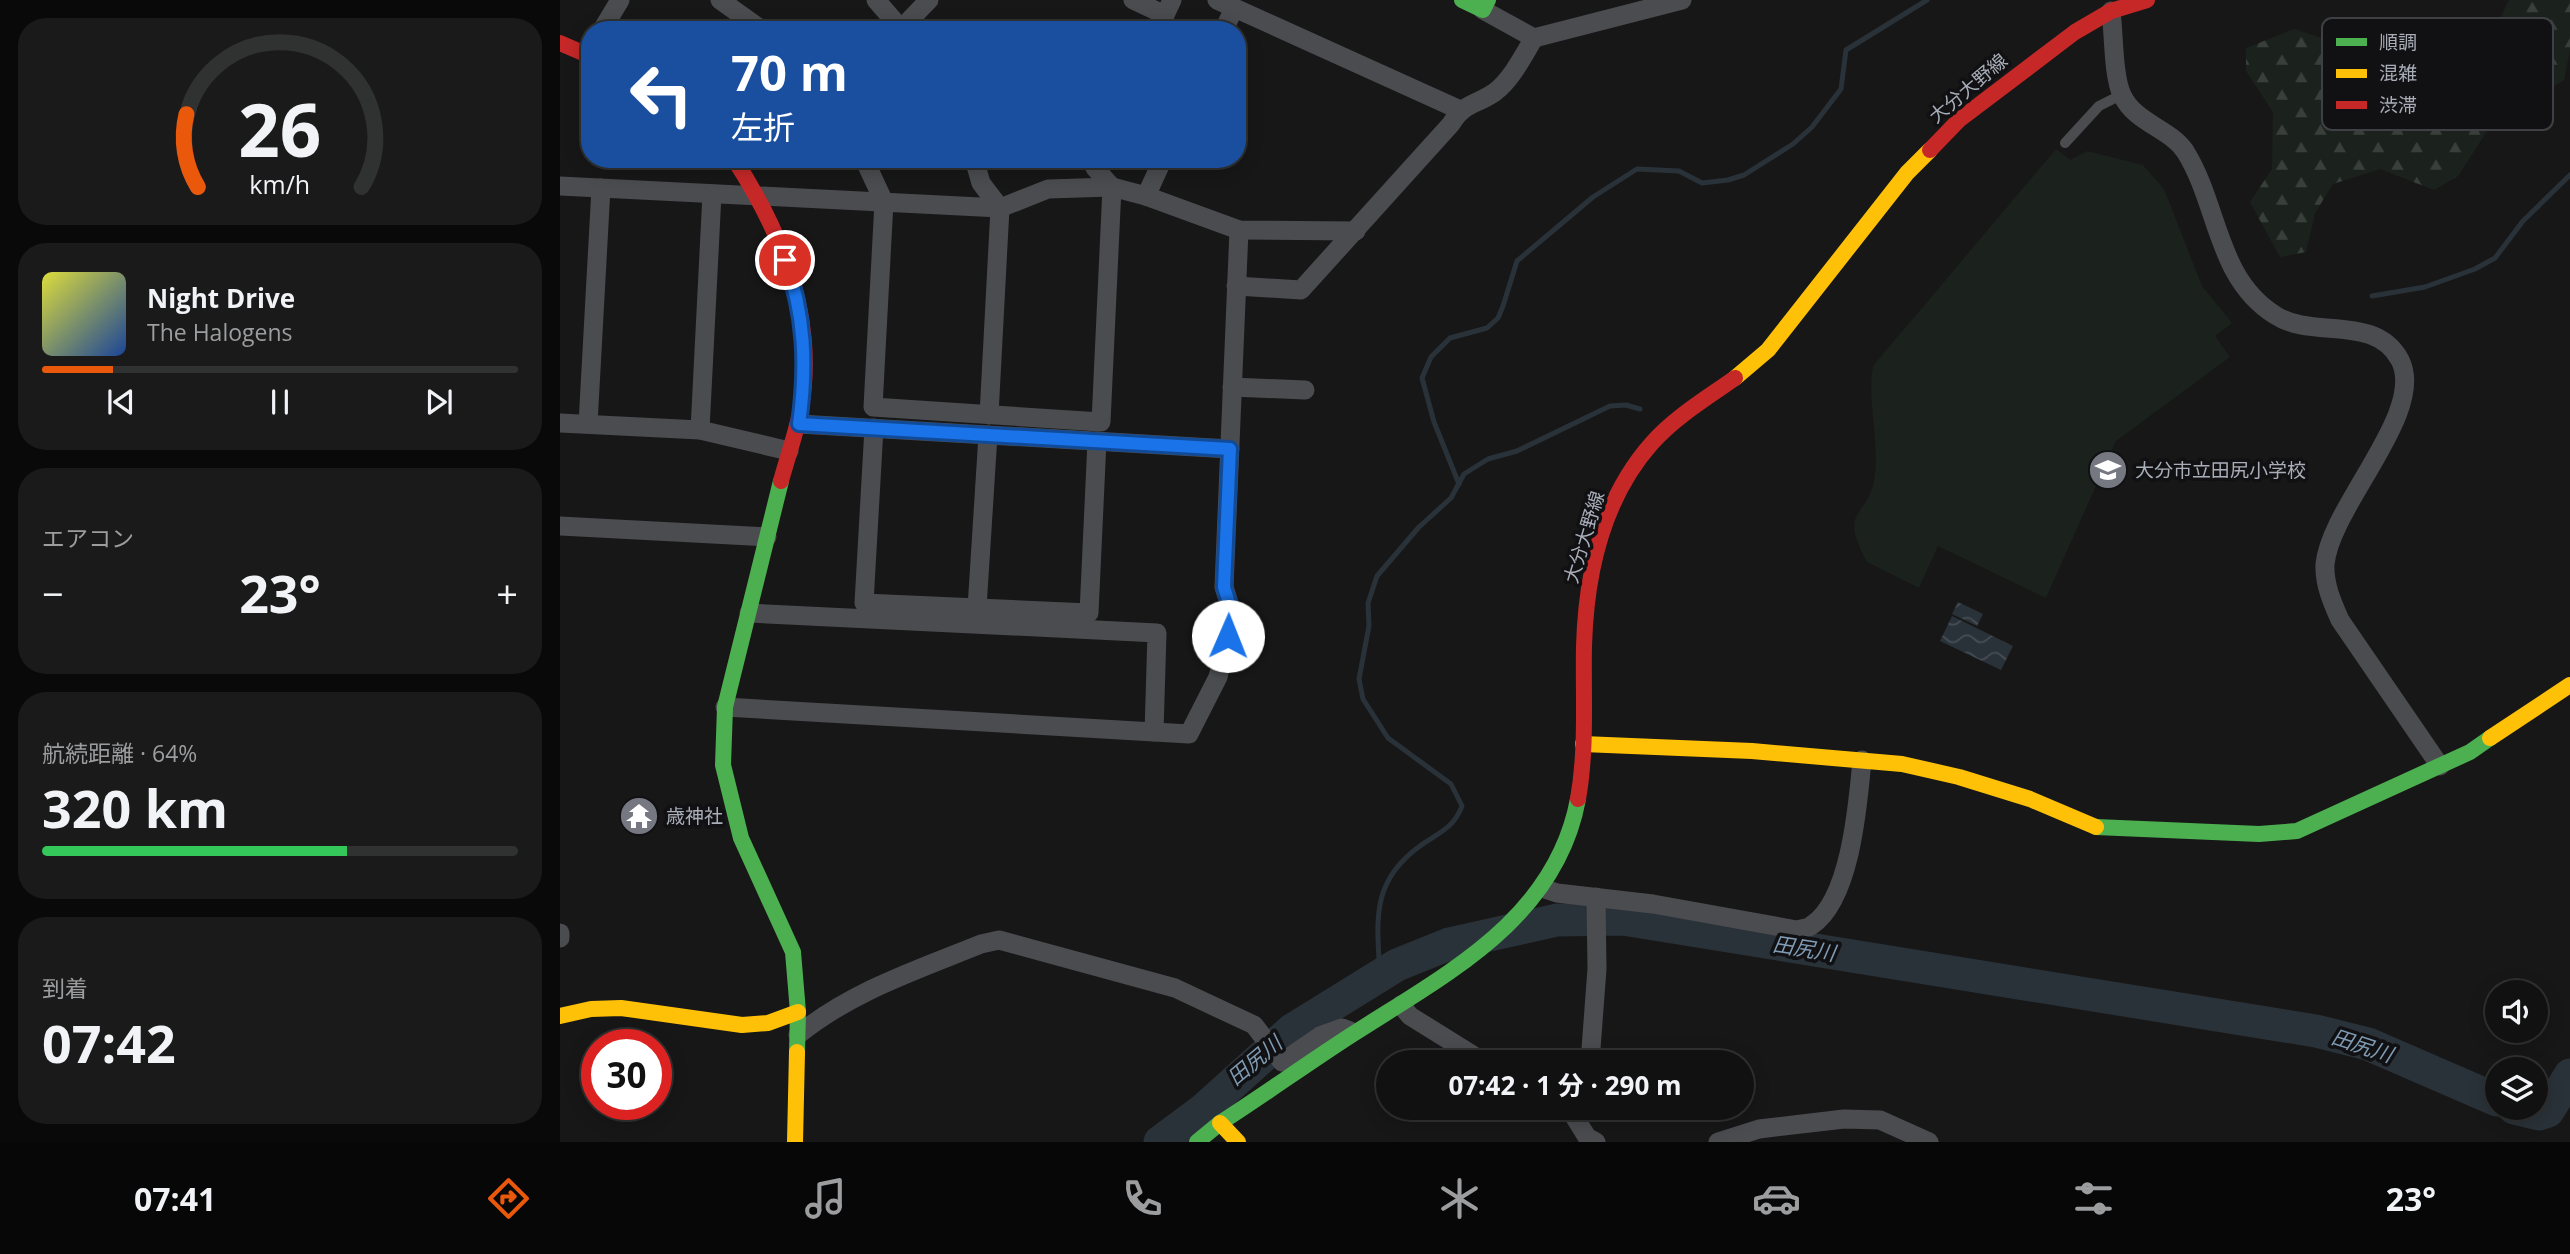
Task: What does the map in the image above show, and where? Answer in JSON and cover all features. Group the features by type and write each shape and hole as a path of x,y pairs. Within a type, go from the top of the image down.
{"street":[{"path":"607,21 620,0"},
{"path":"720,0 749,21"},
{"path":"876,0 895,21"},
{"path":"909,21 929,0"},
{"path":"1133,0 1165,15"},
{"path":"1462,0 1485,5 1534,38"},
{"path":"1236,286 1301,290 1451,124 1460,110 1496,92 1513,72 1534,38 1682,0"},
{"name":"大分大野線","path":"1197,1142 1220,1123 1401,1005 1496,937 1542,888 1567,841 1579,801 1586,613 1591,578 1620,491 1638,460 1666,429 1749,369 1768,350 1907,173 1959,120 1999,87 2076,32 2111,11 2147,0"},
{"path":"1226,4 1460,110"},
{"path":"2111,11 2122,95 2135,113 2179,143 2194,166 2218,235 2236,275 2251,297 2277,317 2387,342 2401,361 2405,383 2392,429 2344,510 2330,540 2325,566 2328,593 2340,620 2440,766"},
{"path":"560,43 581,50"},
{"path":"741,168 761,196 799,308 805,377 799,424 789,451 725,708 723,765 741,838 793,952 798,1012 795,1142"},
{"path":"868,168 884,202 873,407 1101,422 1112,187 1095,168"},
{"path":"977,168 981,183 1000,208 989,415"},
{"path":"1146,196 1159,168"},
{"path":"560,186 1000,208 1048,189 1112,187 1146,196 1239,230 1356,231"},
{"path":"587,424 601,188"},
{"path":"700,430 712,194"},
{"path":"725,708 1189,734 1218,677 1233,616 1224,587 1239,230"},
{"path":"1232,387 1305,390"},
{"path":"560,423 700,430 789,451"},
{"path":"799,424 1230,449"},
{"path":"874,428 864,603 1089,613 1097,442"},
{"path":"977,608 988,435"},
{"path":"560,526 767,537"},
{"path":"749,613 1157,633 1154,732"},
{"path":"1583,744 1752,751 1902,764 1959,777 2030,799 2098,828 2259,834 2297,831 2470,752 2570,685"},
{"path":"1542,888 1558,893 1797,930 1812,925 1830,904 1843,874 1855,829 1862,760"},
{"path":"1591,1050 1597,969 1595,897"},
{"path":"798,1035 829,1011 872,989 981,944 999,940 1175,988 1258,1028 1282,1062 1320,1036 1342,1028 1355,1033"},
{"path":"1401,1005 1410,1016 1465,1050"},
{"path":"560,1016 591,1009 621,1009 742,1025 768,1023 798,1012"},
{"path":"1718,1142 1759,1129 1844,1119 1880,1120 1929,1142"},
{"path":"1576,1120 1587,1137 1596,1142"},
{"path":"1220,1123 1238,1142"}],"lane":[{"path":"2065,143 2099,106 2122,95"}],"green space":[{"path":"2509,0 2570,0 2570,50 2564,80 2553,87 2553,18 2500,18"},
{"path":"2294,29 2322,38 2322,130 2488,130 2458,176 2434,190 2380,169 2333,184 2315,213 2306,252 2280,257 2250,202 2272,169 2273,112 2246,71 2246,48"},
{"path":"2056,149 2070,160 2087,151 2143,165 2164,189 2202,286 2232,323 2215,336 2230,357 2116,441 2046,598 1938,546 1919,588 1867,562 1854,531 1858,514 1872,489 1875,474 1876,447 1871,393 1873,366"}],"water":[{"path":"1958,602 1983,614 1977,626 1952,614"},
{"path":"1952,616 2013,646 2001,670 1940,641"}],"waterway":[{"path":"1459,484 1434,422 1422,378 1431,357 1450,338 1487,328 1498,318 1517,261 1593,197 1637,169 1679,171 1702,183 1728,180 1744,175 1793,144 1812,127 1841,89 1846,50 1927,0"},
{"path":"2372,296 2425,287 2475,269 2495,258 2523,221 2570,175"},
{"path":"1380,976 1378,920 1385,888 1404,860 1450,825 1462,806 1451,784 1388,738 1363,699 1359,679 1369,626 1368,603 1377,576 1419,527 1451,498 1464,474 1488,459 1517,451 1610,406 1626,405 1640,409"},
{"name":"田尻川","path":"1160,1142 1203,1110 1292,1030 1397,965 1449,944 1557,920 1623,919 2316,1031 2368,1044 2485,1095"},
{"name":"田尻川","path":"2548,1111 2570,1075"}],"traffic: fast":[{"path":"1462,0 1483,10 1488,0"},
{"path":"781,481 725,707 723,765 741,838 793,952 798,1012 797,1052"},
{"path":"2096,827 2259,834 2297,831 2470,752 2490,738"},
{"path":"1197,1142 1220,1123 1459,965 1492,939 1522,910 1547,878 1566,841 1578,799"}],"traffic: slow":[{"path":"1735,378 1768,350 1907,173 1930,150"},
{"path":"2490,738 2570,685"},
{"path":"1583,744 1752,751 1902,764 1959,777 2030,799 2096,827"},
{"path":"560,1016 591,1009 621,1008 742,1025 768,1023 798,1012"},
{"path":"795,1142 797,1052"},
{"path":"1220,1123 1238,1142"}],"traffic: jam":[{"path":"1930,150 1959,120 2075,32 2111,11 2147,0"},
{"path":"560,43 581,52"},
{"path":"740,168 768,218 781,248 800,312 804,379 800,413 781,481"},
{"path":"1578,799 1584,742 1585,619 1593,565 1609,512 1635,465 1652,443 1681,416 1735,378"}],"place":[{"name":"大分市立田尻小学校","path":"2108,470"},
{"name":"歳神社","path":"639,816"}],"route":[{"path":"785,260 793,281 803,339 805,377 799,424 1230,449 1224,587 1233,616 1228,636"}]}
